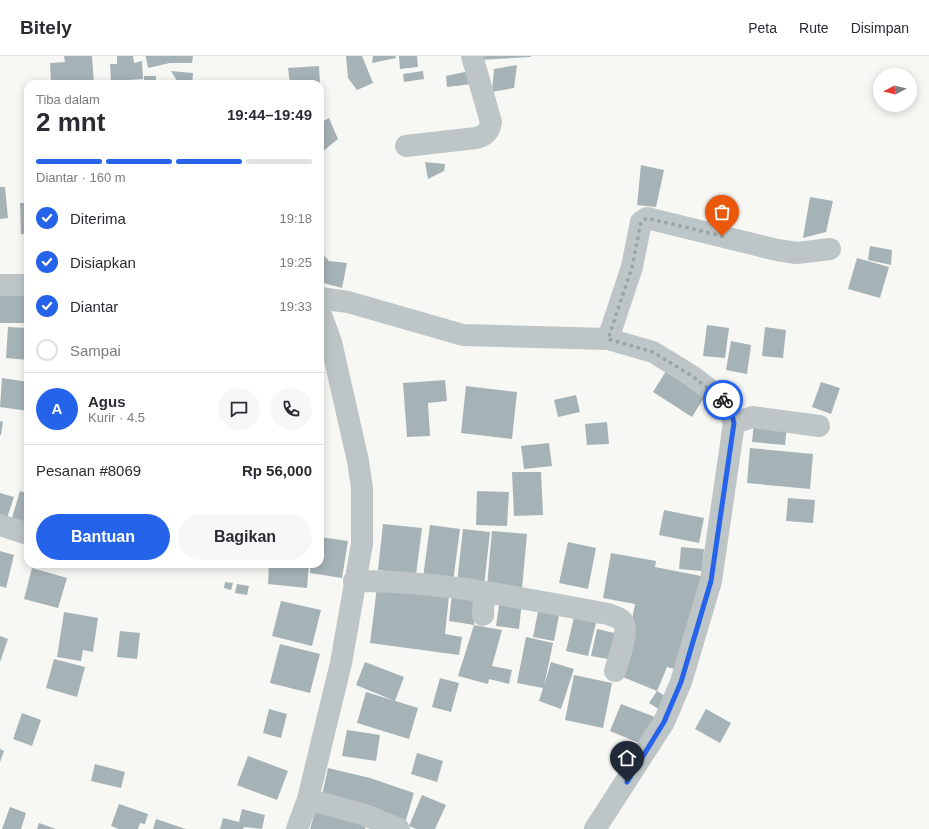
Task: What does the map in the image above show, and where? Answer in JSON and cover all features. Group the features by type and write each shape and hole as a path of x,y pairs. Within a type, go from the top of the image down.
{"street":[{"path":"406,146 476,138 489,131 491,122 472,56"},
{"path":"608,339 632,267 641,222 644,219 647,218 784,251 797,253 830,249"},
{"path":"0,285 24,285"},
{"path":"324,299 348,302 463,335 608,339 653,352 692,376 727,403 734,423 711,581 681,682 664,722 595,829"},
{"path":"297,829 308,799 341,663 354,581 362,544 362,488 339,373 331,342 324,323"},
{"path":"734,423 754,417 819,426"},
{"path":"0,524 24,533"},
{"path":"354,581 389,581 433,584 608,614 622,620 625,632 615,671"},
{"path":"482,614 484,592"},
{"path":"308,799 365,816 399,829"}],"building":[{"path":"64,56 92,56 94,80 51,80 50,63 65,62"},
{"path":"117,56 133,56 134,63 142,61 143,79 111,80 110,64 117,64"},
{"path":"145,56 193,56 192,63 170,63 148,68"},
{"path":"346,56 362,56 373,83 357,90 348,78"},
{"path":"373,56 395,56 396,58 372,63"},
{"path":"399,56 417,56 418,67 400,69"},
{"path":"480,56 531,56 531,57 480,60"},
{"path":"517,65 514,88 492,92 494,69"},
{"path":"319,66 320,80 290,80 288,68"},
{"path":"171,71 193,73 192,80 177,80"},
{"path":"423,71 424,79 404,82 403,74"},
{"path":"469,71 472,84 447,87 446,76"},
{"path":"144,76 156,76 156,80 144,80"},
{"path":"329,118 338,139 324,150 324,121"},
{"path":"425,162 445,164 444,171 428,179"},
{"path":"641,165 664,170 656,207 637,205"},
{"path":"0,187 5,187 8,218 0,219"},
{"path":"810,197 833,201 826,232 803,238"},
{"path":"20,203 24,203 24,234 21,234"},
{"path":"870,246 892,250 891,265 868,260"},
{"path":"324,255 329,261 347,263 342,288 324,283"},
{"path":"857,258 889,267 880,298 848,289"},
{"path":"0,289 24,289 24,323 0,323"},
{"path":"707,325 729,328 725,358 703,356"},
{"path":"8,327 24,328 24,360 6,358"},
{"path":"765,327 786,330 783,358 762,356"},
{"path":"731,341 751,345 747,374 726,370"},
{"path":"668,368 707,393 692,417 653,392"},
{"path":"2,378 24,381 24,410 0,407"},
{"path":"445,380 447,401 428,403 430,436 407,437 403,383"},
{"path":"821,382 840,388 831,414 812,407"},
{"path":"466,386 517,392 512,439 461,433"},
{"path":"576,395 580,412 558,417 554,400"},
{"path":"0,421 3,422 1,435 0,435"},
{"path":"607,422 609,444 587,445 585,424"},
{"path":"754,422 787,425 785,445 752,442"},
{"path":"549,443 552,466 524,469 521,446"},
{"path":"750,448 813,454 810,489 747,483"},
{"path":"512,472 541,472 543,515 514,516"},
{"path":"20,491 24,492 24,526 11,521"},
{"path":"477,491 509,492 507,526 476,525"},
{"path":"0,493 14,497 6,521 0,519"},
{"path":"788,498 815,500 813,523 786,521"},
{"path":"664,510 704,518 699,543 659,535"},
{"path":"383,524 422,528 416,575 378,570"},
{"path":"430,525 460,529 453,582 423,578"},
{"path":"463,529 490,532 484,586 457,583"},
{"path":"492,531 527,534 522,589 487,586"},
{"path":"324,538 348,541 342,578 310,573 311,568 324,568"},
{"path":"568,542 596,548 588,589 559,583"},
{"path":"681,547 704,549 702,571 679,569"},
{"path":"0,551 14,555 6,588 0,586"},
{"path":"611,553 656,561 655,567 701,576 687,646 674,669 667,667 657,691 618,675 635,604 603,598"},
{"path":"32,568 67,578 58,608 24,599"},
{"path":"269,568 309,568 307,588 268,584"},
{"path":"225,582 233,583 231,590 224,588"},
{"path":"237,584 249,586 247,595 235,593"},
{"path":"377,587 449,596 445,634 462,637 459,655 370,643"},
{"path":"452,593 477,597 474,625 449,621"},
{"path":"500,598 522,601 519,629 496,626"},
{"path":"281,601 321,610 312,646 272,636"},
{"path":"539,606 560,610 554,641 533,637"},
{"path":"64,612 98,618 93,652 83,650 81,661 57,657"},
{"path":"574,617 596,623 588,656 566,651"},
{"path":"474,625 502,630 492,666 512,670 509,684 489,679 488,684 458,676"},
{"path":"597,629 619,634 613,660 591,656"},
{"path":"120,631 140,633 137,659 117,657"},
{"path":"0,636 8,639 0,662"},
{"path":"526,637 553,643 544,686 551,662 574,669 561,709 539,701 543,688 517,683"},
{"path":"280,644 320,654 310,693 270,683"},
{"path":"54,659 85,667 77,697 46,688"},
{"path":"365,662 404,677 395,701 356,685"},
{"path":"574,675 612,683 603,728 565,720"},
{"path":"440,678 459,683 451,712 432,707"},
{"path":"657,691 670,699 662,711 649,703"},
{"path":"366,692 418,708 409,739 357,723"},
{"path":"621,704 655,717 644,745 610,731"},
{"path":"269,709 287,714 281,738 263,733"},
{"path":"706,709 731,723 720,743 695,729"},
{"path":"22,713 41,720 32,746 13,739"},
{"path":"347,730 380,735 376,761 342,756"},
{"path":"0,749 4,751 0,762"},
{"path":"417,753 443,761 437,782 411,774"},
{"path":"248,756 288,771 277,800 237,785"},
{"path":"95,764 125,772 121,788 91,781"},
{"path":"328,768 370,778 414,793 405,823 321,800"},
{"path":"422,795 446,805 435,829 416,829 409,826"},
{"path":"119,804 148,814 145,824 140,823 138,829 119,829 111,826"},
{"path":"317,805 367,819 365,829 310,829"},
{"path":"10,807 26,813 21,829 2,829"},
{"path":"242,809 265,815 262,829 244,827 243,829 220,829 223,818 239,822"},
{"path":"156,819 186,829 153,829"},
{"path":"39,823 56,829 37,829"}],"way so far":[{"path":"722,236 647,218 644,219 641,222 632,267 608,339 653,352 692,376 723,400"}],"route":[{"path":"627,782 664,722 681,682 711,581 714,555 721,521 734,423 731,411 727,403 723,400"}]}
